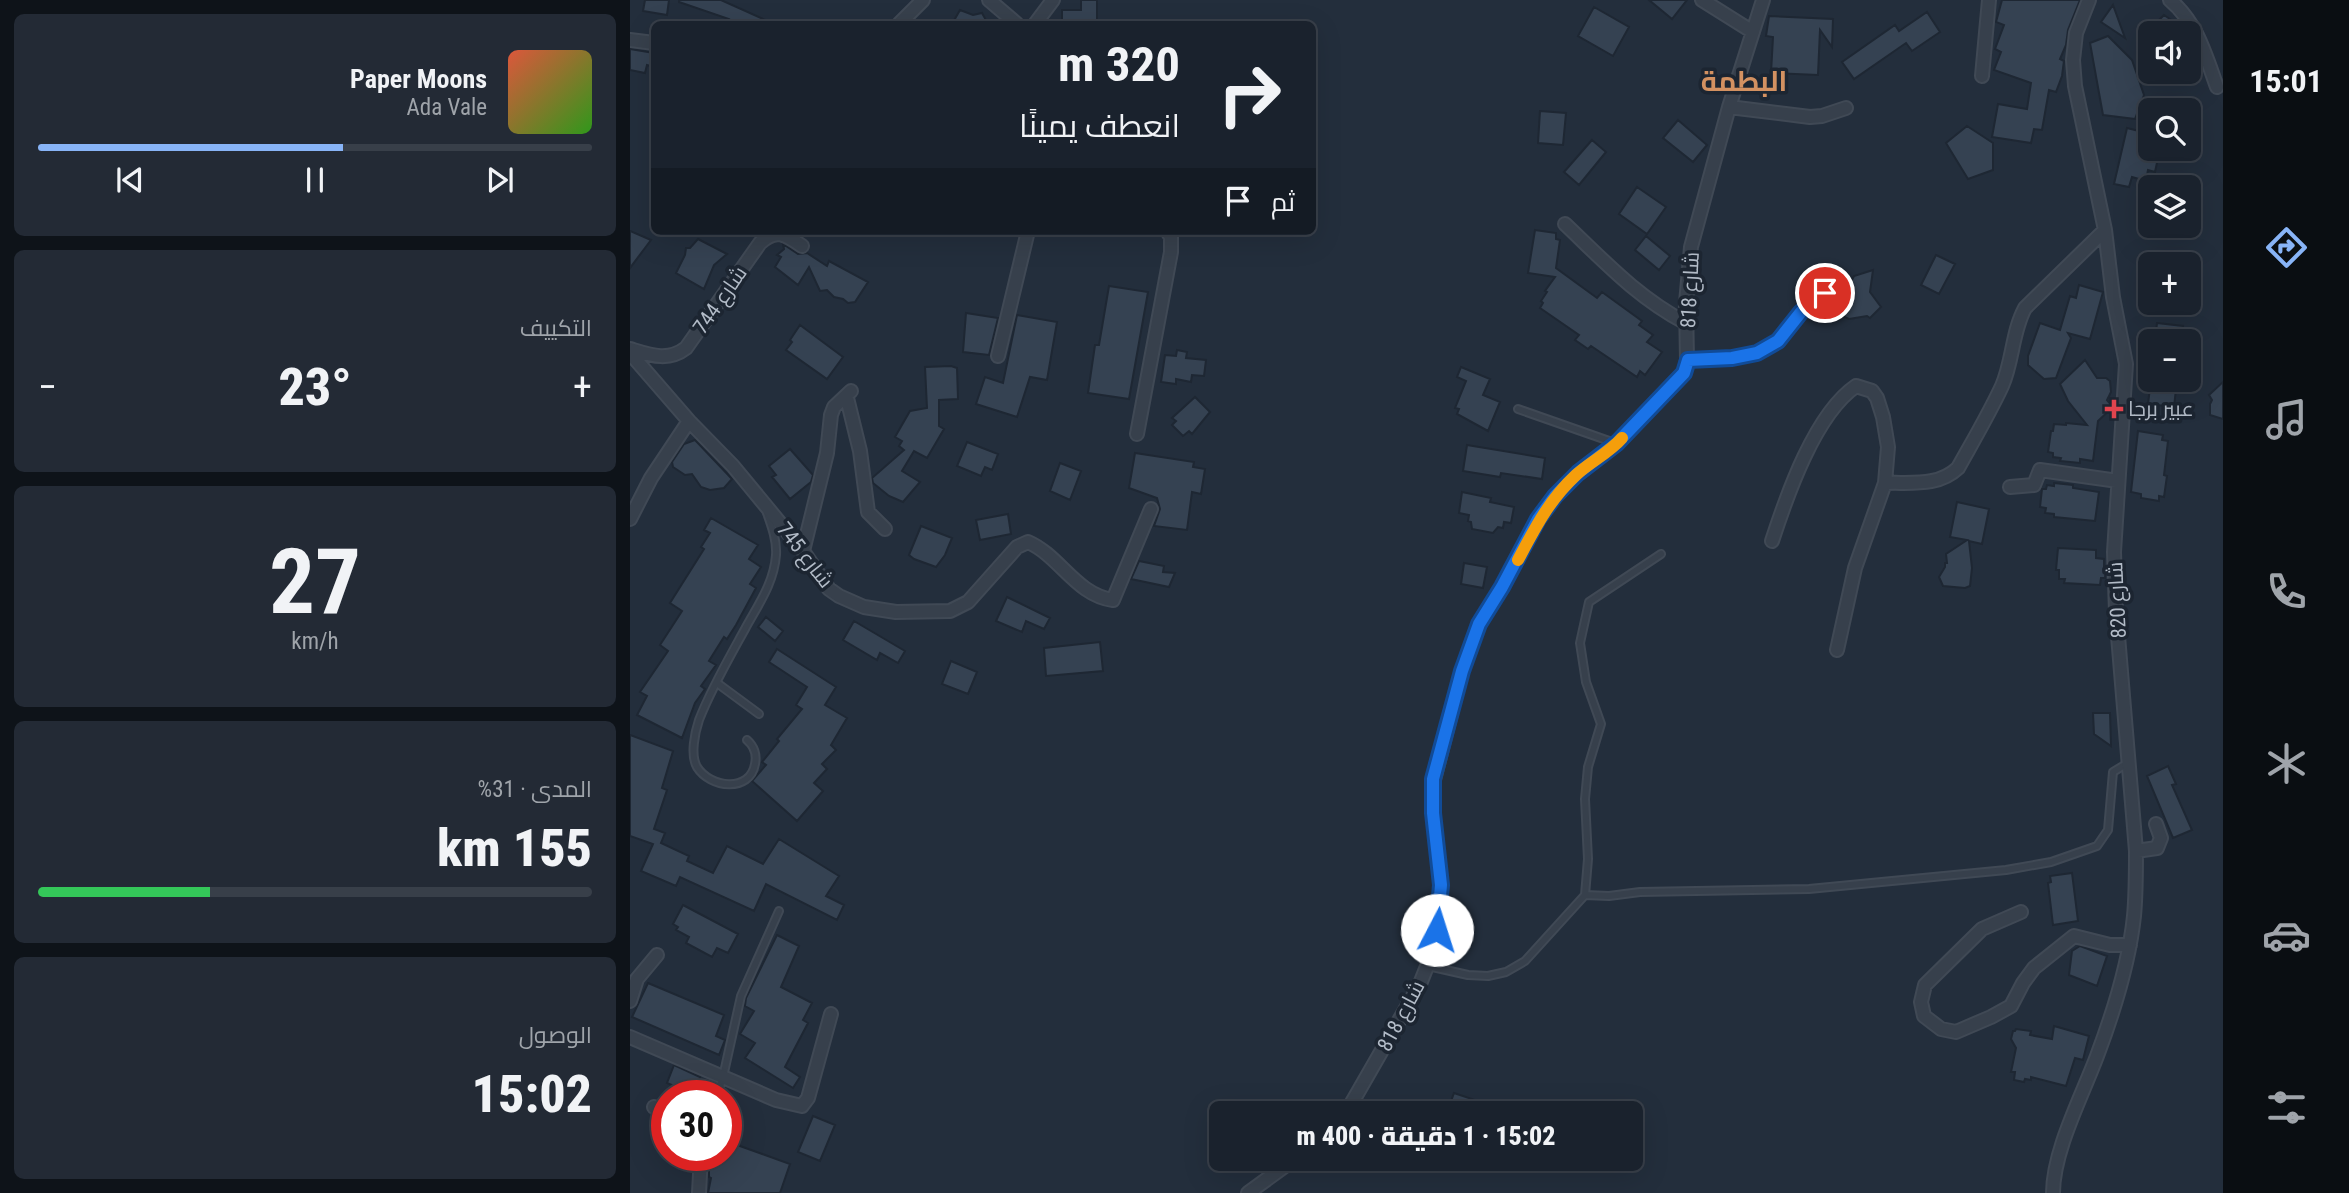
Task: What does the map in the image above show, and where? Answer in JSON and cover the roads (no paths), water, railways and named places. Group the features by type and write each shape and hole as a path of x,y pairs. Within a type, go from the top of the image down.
{"street":[{"path":"902,21 923,0"},
{"path":"989,0 1014,21"},
{"path":"1037,21 1053,0"},
{"path":"1702,0 1753,32"},
{"name":"شارع 818","path":"1353,1101 1428,966 1438,925 1441,885 1433,813 1433,779 1479,624 1538,519 1555,496 1578,473 1617,443 1684,373 1688,360 1686,323 1691,247 1729,107 1763,0"},
{"path":"1982,76 1989,0"},
{"name":"شارع 820","path":"2053,1193 2054,1170 2113,1011 2130,945 2134,917 2136,851 2116,612 2114,552 2126,364 2113,296 2105,230 2075,86 2073,60 2076,33 2089,0"},
{"path":"2170,0 2197,31 2217,87"},
{"path":"630,40 651,43"},
{"path":"1729,107 1810,117 1846,108"},
{"path":"1565,224 1636,292 1661,310 1686,323"},
{"path":"1885,482 1929,482 1949,477 1958,468 2002,385 2012,354 2018,321 2025,308 2105,230"},
{"name":"شارع 744","path":"630,351 656,356 680,353 686,348 768,235"},
{"name":"شارع 744","path":"782,235 802,246"},
{"path":"998,356 1027,235"},
{"path":"1137,434 1171,252 1170,235"},
{"path":"1688,360 1732,358 1757,353 1778,341 1801,312 1825,293"},
{"name":"شارع 745","path":"630,351 763,502 824,582 851,603 882,611 934,612 959,608 968,602 1017,547 1028,542 1086,590 1113,600 1151,509"},
{"path":"1772,541 1785,500 1816,436 1834,407 1846,392 1856,386 1872,391 1880,408 1888,447 1885,482 1855,568 1837,650"},
{"path":"803,551 827,453 831,415 834,407 849,395 868,512 886,529"},
{"path":"630,519 651,478 689,421"},
{"path":"2010,487 2034,485 2039,470 2118,481"},
{"path":"2136,851 2157,848 2161,838 2156,824"},
{"path":"2021,912 1982,929 1925,985 1921,1002 1924,1016 1941,1028 1956,1032 1991,1017 2011,1006 2034,968 2074,936 2110,945 2130,945"},
{"path":"630,1001 636,979 657,955"},
{"path":"630,1037 776,1100 802,1105 808,1098 831,1014"},
{"path":"698,1193 700,1171"},
{"path":"1248,1193 1278,1171"}],"lane":[{"path":"1518,410 1617,443"},
{"path":"747,740 752,744 756,760 752,776 747,780 734,785 715,781 696,766 694,757 698,722 760,603 774,568 774,530 763,502"},
{"path":"1428,966 1468,975 1488,976 1506,972 1525,961 1585,895 1588,859 1584,799 1588,767 1601,724 1586,682 1580,643 1584,622 1589,602 1661,554"},
{"path":"717,683 759,714"},
{"path":"1585,895 1809,889 2006,870 2051,862 2097,846 2109,830 2113,772 2130,762"},
{"path":"722,1080 741,996 779,911"}],"place":[{"name":"عبير برجا","path":"2114,409"}],"district":[{"name":"البطمة","path":"1744,81"}]}
